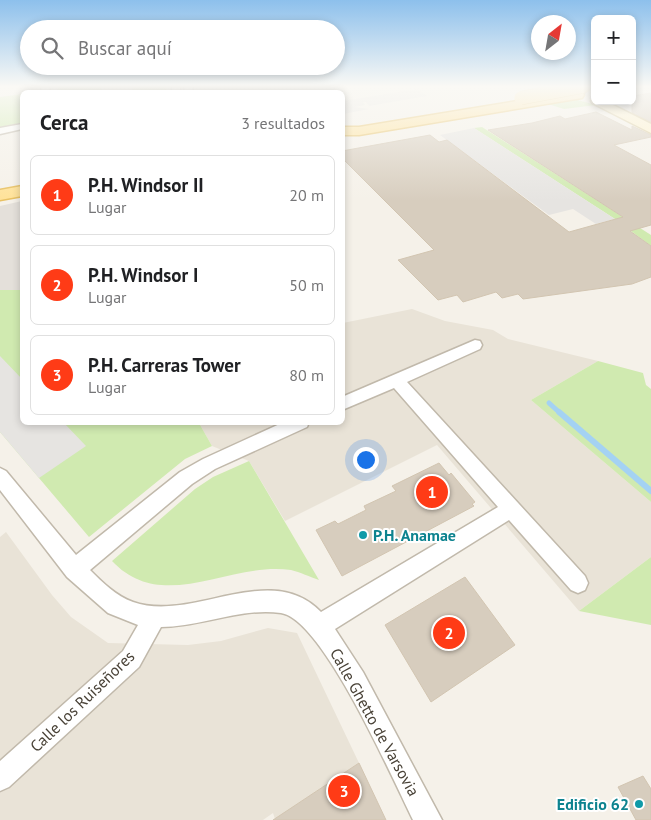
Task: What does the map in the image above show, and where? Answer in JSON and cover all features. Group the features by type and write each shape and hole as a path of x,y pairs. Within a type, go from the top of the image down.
{"main road":[{"path":"345,131 359,131 389,124"},
{"path":"0,186 20,182"},
{"path":"0,196 20,191"}],"street":[{"path":"0,130 20,127"},
{"path":"345,403 475,344"},
{"path":"396,380 578,584"},
{"path":"74,570 186,478 209,464 294,425"},
{"name":"Calle Ghetto de Varsovia","path":"0,476 74,570 109,602 130,613 155,617 212,610 265,600 296,606 319,626 334,647 360,690 428,820"},
{"path":"319,626 511,509"},
{"name":"Calle los Ruiseñores","path":"0,778 130,659 155,617"}],"shaded area":[{"path":"474,128 615,219 596,224 573,209 549,215 440,135"},
{"path":"20,201 20,290 0,290 0,206"},
{"path":"412,309 445,321 493,330 508,339 598,361 531,400 651,502 651,557 579,611 437,445 285,521 249,461 212,446 200,425 345,425 345,323"},
{"path":"0,356 20,377 20,425 66,425 86,446 39,478 0,432"},
{"path":"6,532 52,595 71,617 108,643 188,645 221,641 268,628 297,633 359,763 275,819 273,813 263,820 0,820 0,537"}],"green space":[{"path":"0,124 15,124 0,127"},
{"path":"482,127 651,235 651,246 615,219 474,128"},
{"path":"0,290 20,290 20,425 200,425 212,446 185,459 89,537 0,432"},
{"path":"598,361 643,373 646,385 651,389 651,502 531,400"},
{"path":"249,461 319,580 291,570 268,569 175,585 153,584 132,577 112,561 195,489 213,477"},
{"path":"651,557 651,625 579,611"}],"building":[{"path":"524,124 621,124 632,130 632,126 651,135 651,137 614,145 651,165 651,225 630,231 651,246 651,277 632,284 523,299 518,294 502,298 496,292 463,302 457,295 438,300 398,260 434,250 345,161 345,150 430,135 439,142 447,140 569,232 623,217 488,130"},
{"path":"439,463 449,475 451,473 475,502 472,504 474,506 342,576 316,530 335,521 338,524 366,510 364,506 396,491 392,486"},
{"path":"465,577 515,645 431,702 385,625"},
{"path":"359,763 386,820 273,820"},
{"name":"Edificio 62","path":"643,776 651,789 651,820 636,820 618,787"}],"waterway":[{"path":"549,403 560,413"},
{"path":"559,412 651,491"}],"place":[{"name":"P.H. Windsor II","path":"432,492"},
{"name":"P.H. Anamae","path":"363,535"},
{"name":"P.H. Windsor I","path":"449,633"},
{"name":"P.H. Carreras Tower","path":"344,791"},
{"name":"Edificio 62","path":"639,804"}]}
